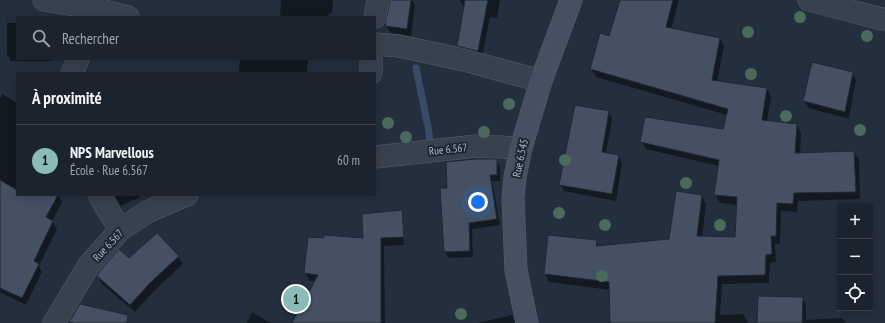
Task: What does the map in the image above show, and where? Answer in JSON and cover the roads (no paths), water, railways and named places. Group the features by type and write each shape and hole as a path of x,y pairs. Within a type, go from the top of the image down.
{"street":[{"path":"44,0 91,8 124,16"},
{"path":"375,16 378,0"},
{"name":"Rue 6.545","path":"527,323 516,270 513,198 515,177 521,148 541,81 571,0"},
{"path":"809,0 885,20"},
{"path":"376,44 399,46 464,60 541,81"},
{"path":"72,72 78,60"},
{"path":"371,60 371,72"},
{"name":"Rue 6.567","path":"376,157 476,146 521,148"},
{"path":"100,196 120,230"},
{"name":"Rue 6.567","path":"54,323 89,265 120,230 147,212 185,196"}],"waterway":[{"path":"416,68 429,132 430,148"}],"place":[{"name":"NPS Marvellous","path":"296,299"}]}
